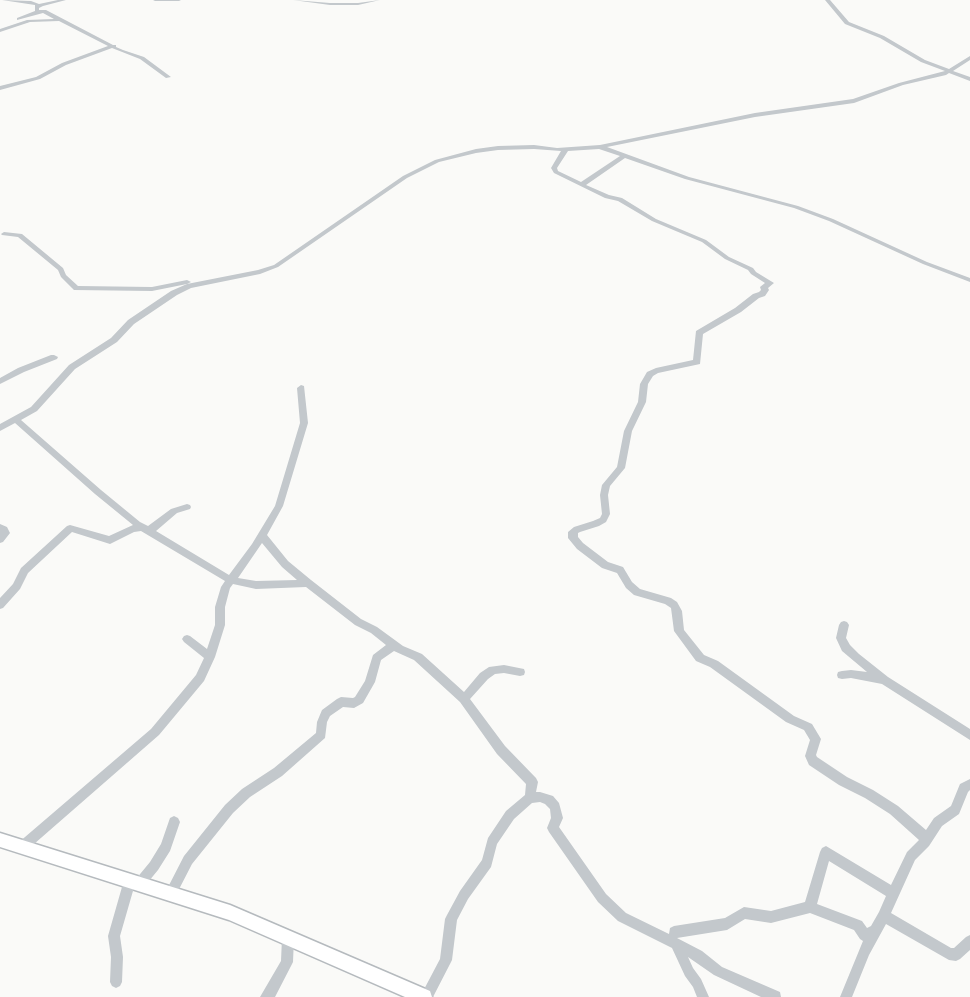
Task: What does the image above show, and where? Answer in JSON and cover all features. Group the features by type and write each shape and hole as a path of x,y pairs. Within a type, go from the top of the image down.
{"main road":[{"path":"0,840 230,913 425,997"}],"street":[{"path":"4,0 31,2 37,4 37,9"},
{"path":"0,25 64,0"},
{"path":"155,0 179,0"},
{"path":"295,0 322,4 358,4 378,0"},
{"path":"827,0 847,23 882,37 923,61 970,79"},
{"path":"37,9 49,13 152,64 168,77"},
{"path":"0,31 29,22 60,20"},
{"path":"0,88 40,77 46,72 64,64 114,46"},
{"path":"0,428 34,409 72,367 114,340 131,322 174,293 210,282 260,272 276,266 405,177 437,161 476,151 498,148 534,147 566,149 600,147 763,114 854,101 901,84 950,71 970,58"},
{"path":"600,147 687,178 796,207 831,220 925,263 970,280"},
{"path":"566,149 554,168 556,172 602,196 620,199 654,220 704,240 727,258 751,270 770,283 764,287 765,290 762,294 699,333 697,362 650,374 644,384 642,402 628,431 621,468 606,486 604,495 606,514 603,520 596,524 576,529 573,532 573,538 580,546 605,565 620,570 629,585 637,592 668,600 674,605 677,611 679,631 700,658 714,664 790,719 808,727 816,739 810,756 813,761 842,781 869,794 894,810 927,839"},
{"path":"581,185 624,156"},
{"path":"1,234 20,235 61,269 63,276 76,288 152,289 175,286 196,280 210,282"},
{"path":"0,382 21,370 54,357"},
{"path":"22,847 155,732 200,678 220,626 220,608 230,580 261,535 278,506 304,423 301,388"},
{"path":"15,419 98,492 146,529 230,580 256,586 308,583"},
{"path":"0,606 17,586 24,571 70,528 110,540 132,529 146,529 171,513 187,508"},
{"path":"0,527 4,529 4,533 0,539"},
{"path":"261,535 285,564 308,583 358,622 374,630 394,645 418,657 464,699 501,750 532,782 530,798"},
{"path":"844,625 841,638 846,648 884,680 970,735"},
{"path":"187,639 210,656"},
{"path":"171,893 188,860 229,809 246,793 278,772 321,735 322,722 326,713 341,702 354,703 358,700 370,682 377,658 394,645"},
{"path":"464,699 484,676 493,670 504,669 520,672"},
{"path":"842,676 850,674 884,680"},
{"path":"846,997 864,951 884,916 911,856 927,839 938,822 955,810 964,788 970,784"},
{"path":"425,997 446,960 450,919 464,895 488,863 492,842 510,815 530,798 540,797 549,800 555,807 557,818 553,828 602,898 622,917 675,938 718,971 775,997"},
{"path":"116,982 118,957 114,936 135,882 154,866 166,847 174,822"},
{"path":"810,907 826,852 893,893"},
{"path":"675,938 727,924 744,913 771,917 810,907 858,925 864,936 875,931"},
{"path":"884,916 949,954 956,955 970,941"},
{"path":"266,997 287,962 288,938"},
{"path":"675,938 703,997"}]}
